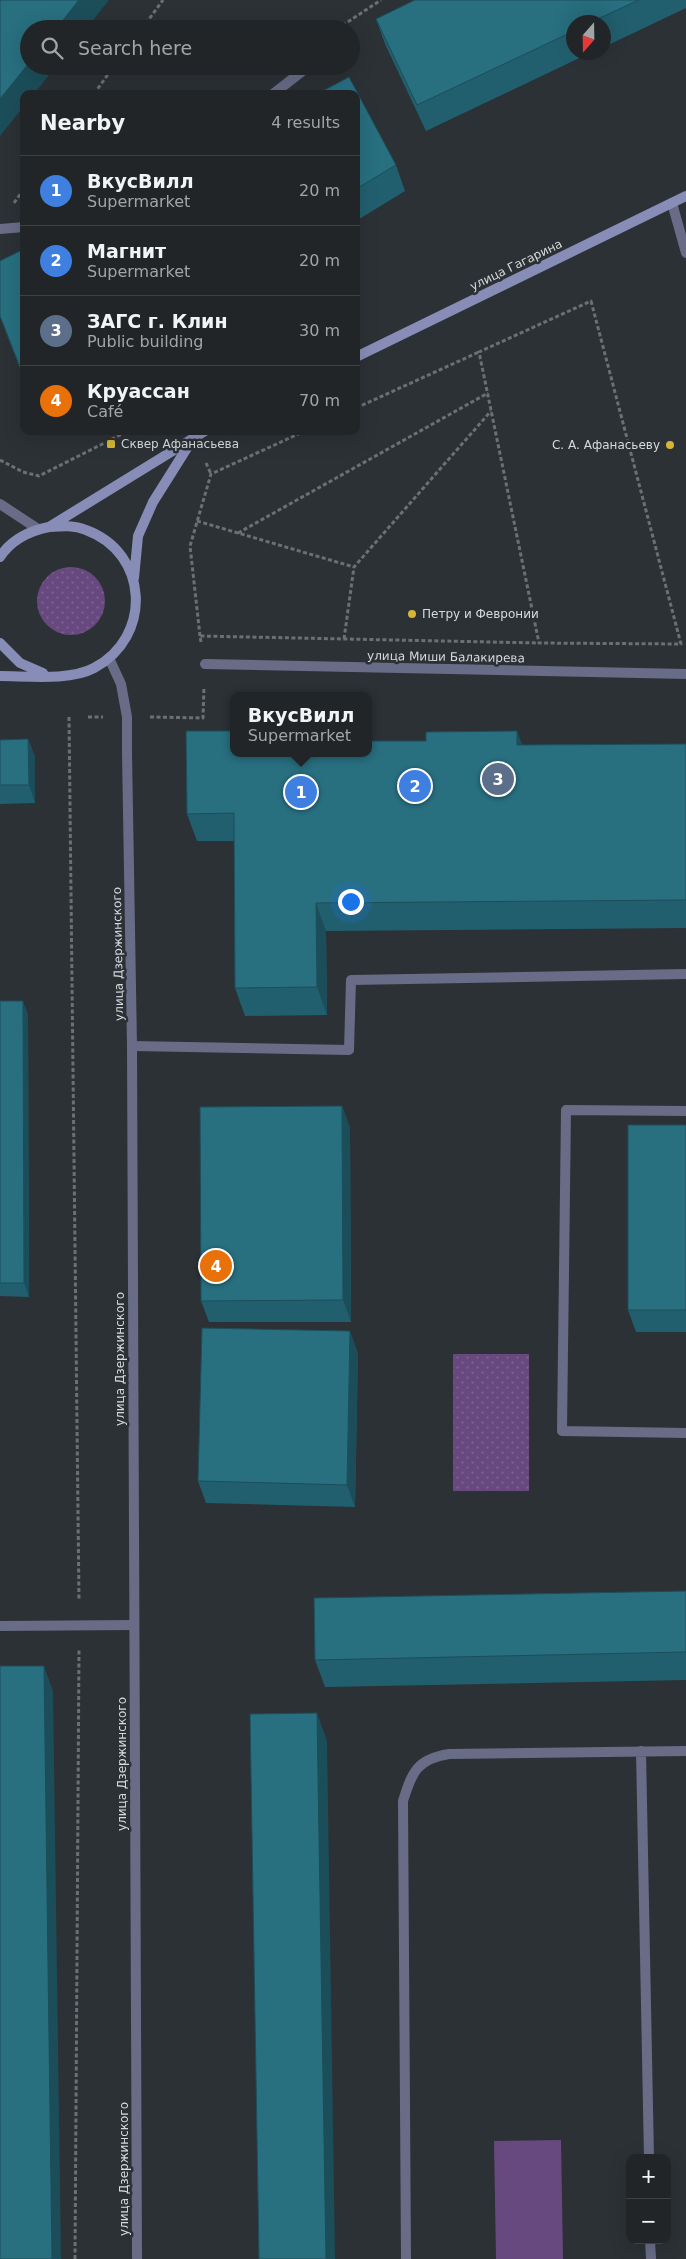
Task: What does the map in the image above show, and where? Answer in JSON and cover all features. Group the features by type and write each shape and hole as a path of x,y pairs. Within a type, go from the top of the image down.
{"street":[{"path":"278,90 297,75"},
{"name":"улица Гагарина","path":"360,355 686,196"},
{"path":"672,203 686,253"},
{"path":"0,229 20,227"},
{"path":"1,552 19,538 44,528 198,435"},
{"path":"134,582 138,536 154,502 194,437"},
{"path":"0,504 44,528 68,526 86,530 102,538 116,549 127,565 134,582 137,598 135,615 130,631 121,646 109,658 84,672 75,674 0,676"},
{"path":"0,643 20,663 37,672 56,675"},
{"name":"улица Дзержинского","path":"109,658 121,684 127,717 132,1046 137,2259"},
{"name":"улица Миши Балакирева","path":"205,664 686,674"},
{"path":"132,1046 349,1050 351,980 686,974"},
{"path":"686,1111 566,1110 562,1431 686,1433"},
{"path":"0,1626 134,1625"},
{"path":"641,1751 649,2154"},
{"path":"406,2259 403,1801 411,1775 421,1764 434,1757 449,1754 686,1751"},
{"path":"650,2244 651,2259"}],"path":[{"path":"149,20 163,0"},
{"path":"351,20 381,0"},
{"path":"97,90 108,75"},
{"path":"200,636 681,644 591,301 360,406"},
{"path":"480,352 539,643"},
{"path":"238,533 488,393"},
{"path":"344,639 354,567 491,410"},
{"path":"0,460 23,472 39,476 120,435"},
{"path":"88,717 203,718 205,664 190,546 211,474 296,435"},
{"path":"197,521 354,567"},
{"path":"69,717 79,1625 75,2259"}],"shaded area":[{"path":"71,567 84,570 95,577 102,588 105,601 102,614 95,625 84,632 71,635 58,632 47,625 40,614 37,601 40,588 47,577 58,570"},
{"path":"453,1354 529,1354 529,1491 453,1491"},
{"path":"561,2140 563,2259 496,2259 494,2141"}],"building":[{"path":"0,0 79,0 63,20 20,20 20,74 0,99"},
{"path":"415,0 639,0 606,15 566,15 566,35 417,105 376,19"},
{"path":"349,77 356,90 325,90"},
{"path":"360,98 396,165 360,187"},
{"path":"20,251 20,367 0,316 0,261"},
{"path":"186,731 230,731 230,757 372,757 372,741 426,741 426,732 517,731 517,745 686,744 686,900 316,903 317,987 235,988 234,813 187,814"},
{"path":"28,739 29,785 0,785 0,740"},
{"path":"0,1001 23,1001 24,1283 0,1283"},
{"path":"342,1106 343,1300 201,1301 200,1107"},
{"path":"628,1125 686,1125 686,1310 628,1310"},
{"path":"202,1328 350,1331 347,1485 198,1481"},
{"path":"686,1591 686,1652 315,1660 314,1598"},
{"path":"0,1666 44,1666 52,2259 0,2259"},
{"path":"317,1713 326,2259 259,2259 250,1714"}],"place":[{"name":"Сквер Афанасьева","path":"111,444"},
{"name":"С. А. Афанасьеву","path":"670,445"},
{"name":"Петру и Февронии","path":"412,614"},
{"name":"ЗАГС г. Клин","path":"498,779"},
{"name":"Магнит","path":"415,786"},
{"name":"ВкусВилл","path":"301,792"},
{"name":"Круассан","path":"216,1266"}]}
